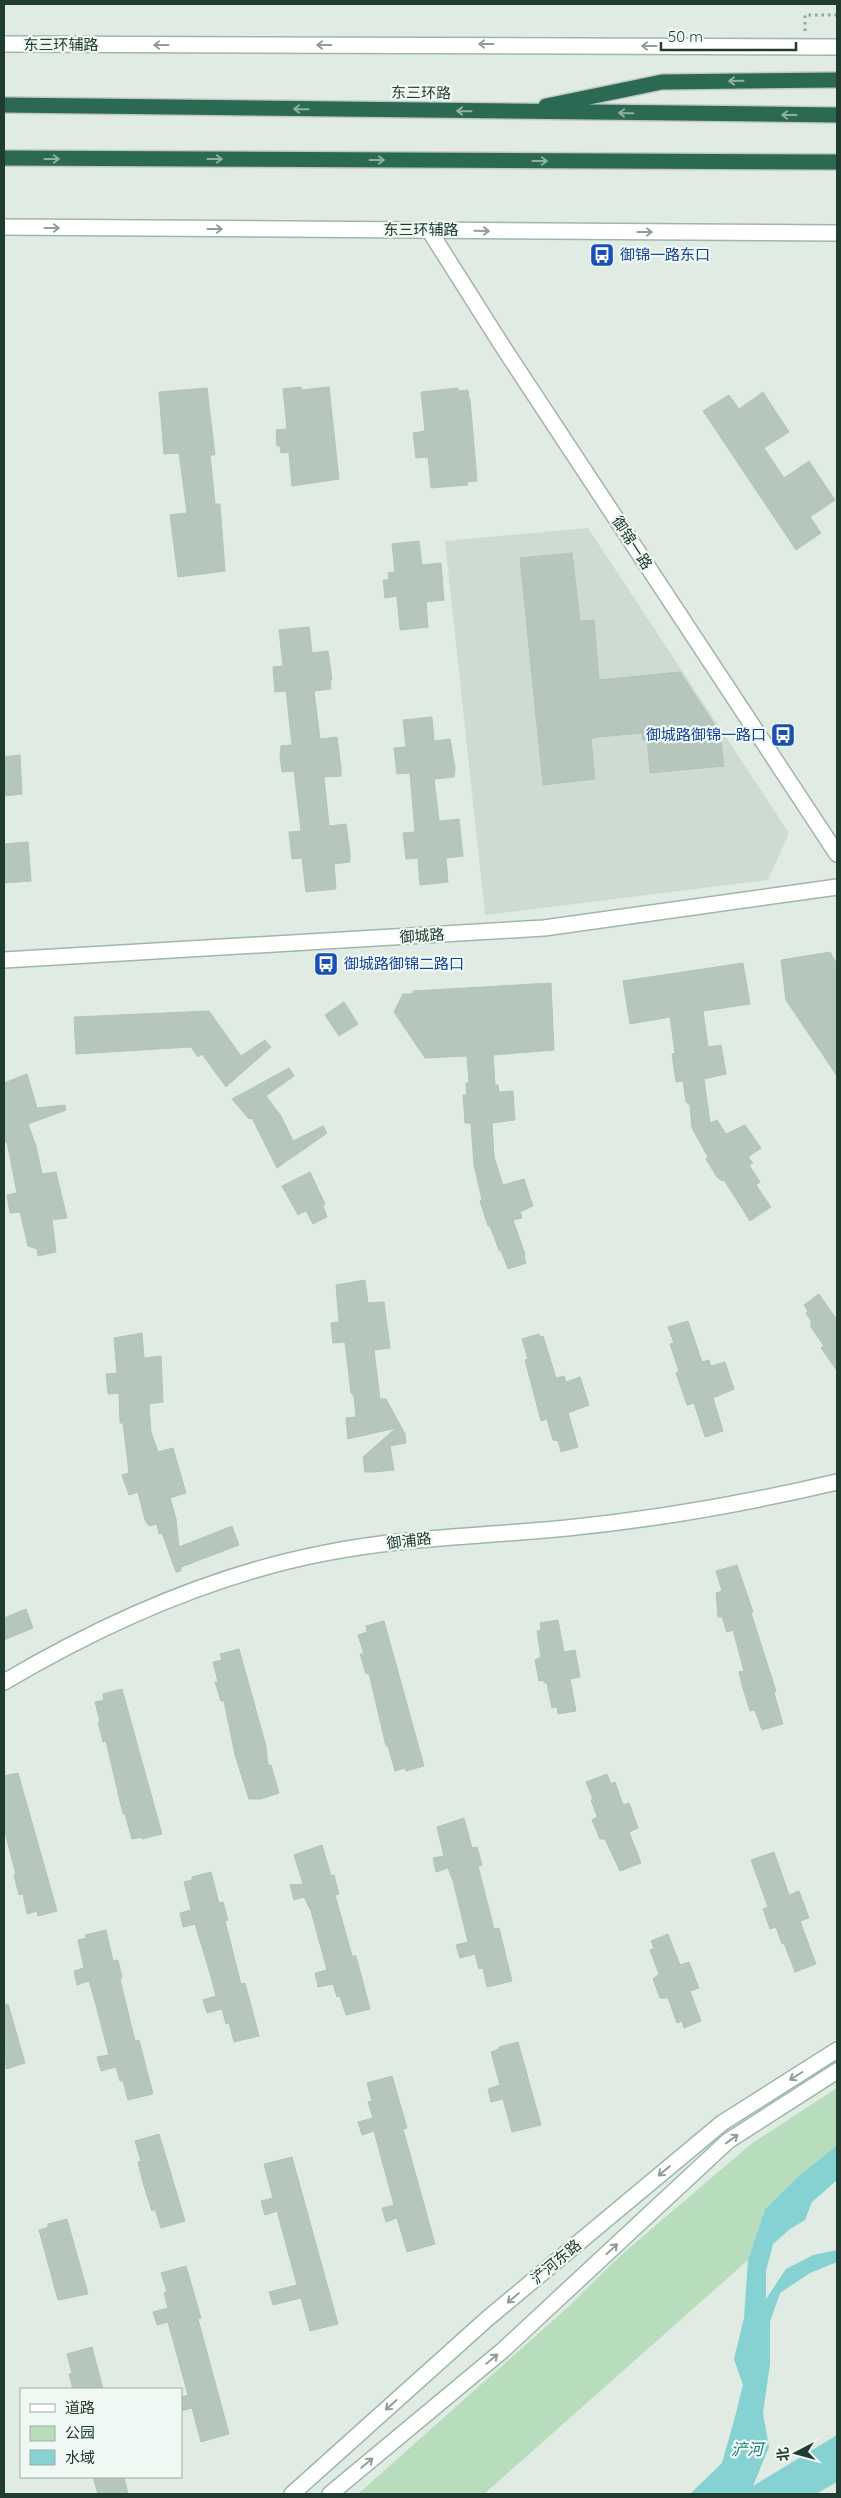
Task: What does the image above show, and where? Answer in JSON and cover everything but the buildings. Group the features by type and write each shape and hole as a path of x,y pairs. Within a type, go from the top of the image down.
{"highway":[{"path":"516,112 662,82 837,80"},
{"name":"东三环路","path":"4,105 837,115"},
{"path":"4,158 837,162"}],"main road":[{"name":"东三环辅路","path":"4,44 837,47"},
{"name":"东三环辅路","path":"4,227 837,233"},
{"name":"御锦一路","path":"429,230 509,356 837,854"},
{"name":"御城路","path":"4,960 544,928 837,887"},
{"name":"御浦路","path":"4,1682 92,1633 154,1606 246,1572 285,1562 349,1549 434,1538 566,1528 658,1517 747,1502 837,1482"},
{"name":"浐河东路","path":"292,2494 487,2319 722,2123 837,2050"},
{"name":"浐河东路","path":"330,2494 502,2351 728,2141 837,2071"}],"path":[{"path":"805,15 837,15"}],"shaded area":[{"path":"588,528 789,833 768,880 485,915 445,541"}],"green space":[{"path":"837,2088 837,2145 800,2175 765,2209 748,2260 484,2494 358,2494 568,2307 620,2256 751,2144"}],"water":[{"name":"浐河","path":"837,2145 837,2180 812,2202 805,2220 790,2229 773,2244 766,2271 766,2299 786,2269 813,2255 837,2250 837,2262 810,2273 780,2293 770,2322 770,2364 763,2413 769,2447 753,2486 837,2435 837,2482 816,2494 690,2494 722,2463 735,2417 743,2385 734,2359 744,2318 748,2260 765,2209 800,2175"}],"place":[{"name":"御锦一路东口","path":"602,255"},
{"name":"御城路御锦一路口","path":"783,735"},
{"name":"御城路御锦二路口","path":"326,964"}]}
